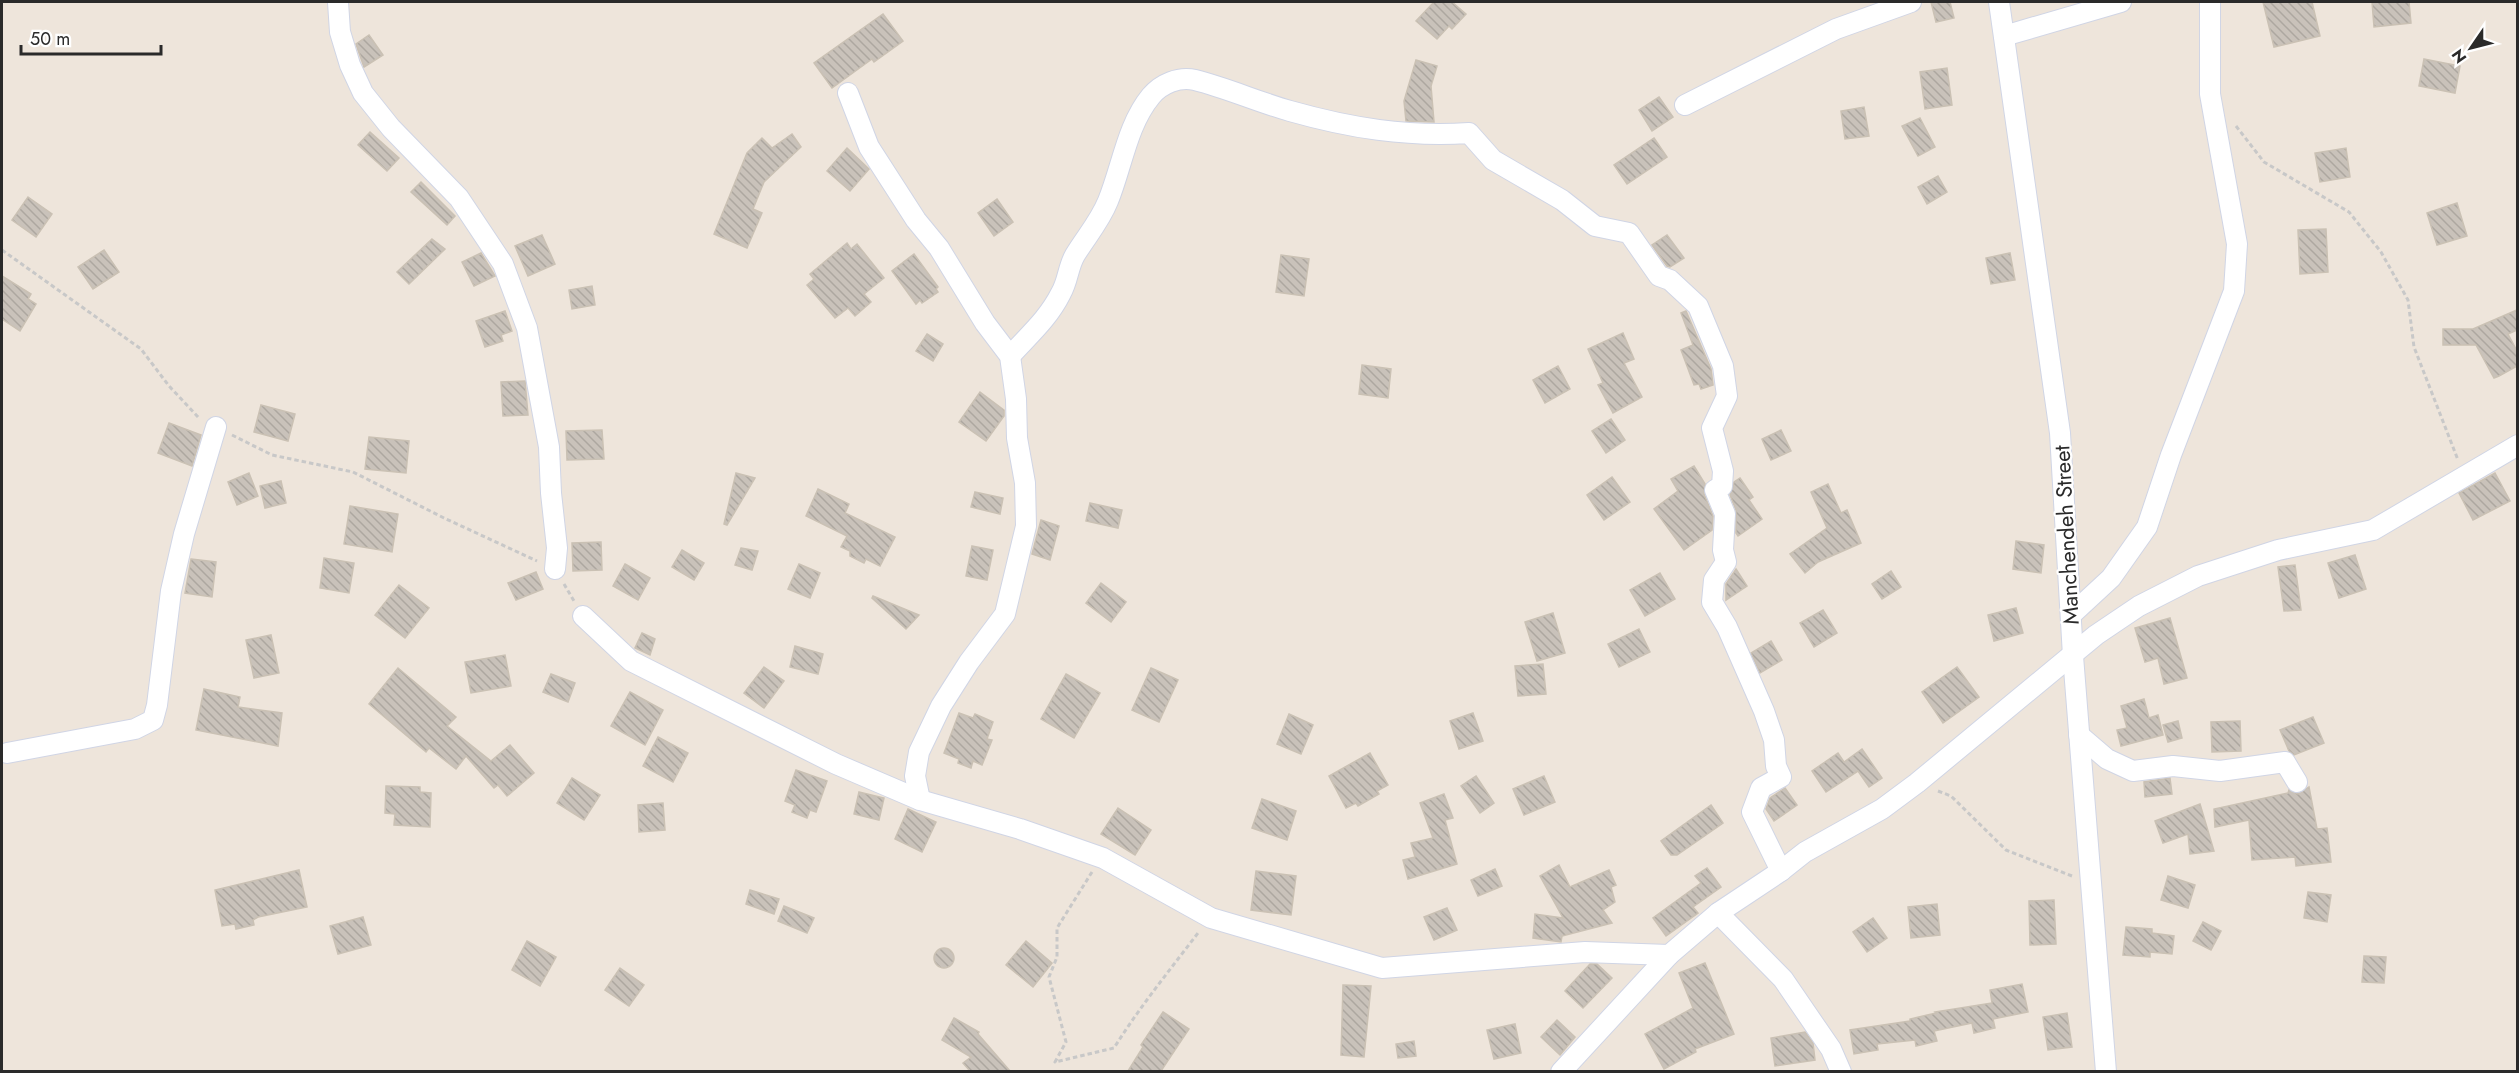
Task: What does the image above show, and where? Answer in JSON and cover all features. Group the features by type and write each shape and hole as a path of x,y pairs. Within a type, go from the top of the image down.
{"street":[{"path":"338,2 340,32 350,65 363,93 391,128 459,198 503,264 527,328 549,447 557,548 555,569"},
{"path":"1686,105 1836,29 1911,2"},
{"name":"Manchendeh Street","path":"1999,2 2060,433 2073,656 2106,1071"},
{"path":"2004,36 2121,2"},
{"path":"2071,615 2110,578 2147,527 2171,455 2234,291 2237,244 2210,93 2210,2"},
{"path":"1010,356 1051,312 1063,290 1074,257 1093,230 1108,201 1140,113 1151,95 1167,82 1192,79 1290,111 1377,131 1427,136 1468,134 1493,160 1562,200 1595,226 1629,233 1659,276 1670,280 1698,306 1723,366 1727,396 1712,428 1723,471 1722,486 1714,490 1725,514 1723,550 1726,562 1714,580 1712,602 1727,627 1774,740 1776,766 1780,777 1761,788 1752,812 1781,871"},
{"path":"848,93 869,147 916,220 939,248 985,323 1010,356 1016,399 1017,438 1025,483 1026,525 1005,614 969,662 941,706 920,752 915,776 920,800"},
{"path":"7,753 135,729 153,720 157,705 171,591 184,534 216,427"},
{"path":"1561,1071 1669,955 1718,913 1805,852 1882,809 1917,783 2096,635 2139,606 2198,576 2278,550 2373,530 2517,445"},
{"path":"583,615 631,661 836,764 920,800 1020,829 1103,858 1211,918 1382,968 1585,952 1669,955"},
{"path":"2079,735 2108,759 2133,771 2173,766 2220,771 2285,762 2297,782"},
{"path":"1718,913 1783,980 1831,1049 1841,1071"}],"path":[{"path":"2230,119 2264,162 2349,212 2381,252 2409,300 2414,347 2464,476"},
{"path":"2,250 141,350 195,417 272,455 353,472 444,518 555,569 583,615"},
{"path":"1917,783 1951,796 2006,850 2091,884"},
{"path":"1103,858 1083,884 1057,928 1057,957 1049,977 1066,1042 1055,1062 1114,1048 1142,1003 1159,986 1211,918"}],"building":[{"path":"1434,2 1452,2 1466,14 1452,29 1449,26 1437,39 1416,21"},
{"path":"1931,2 1950,2 1954,18 1936,22"},
{"path":"2263,2 2312,2 2320,36 2274,47"},
{"path":"2372,2 2409,2 2411,23 2374,27"},
{"path":"883,14 903,41 874,62 872,59 832,88 814,63"},
{"path":"369,35 383,55 364,67 356,44"},
{"path":"2424,59 2460,66 2455,93 2419,86"},
{"path":"1416,60 1437,66 1431,86 1434,122 1406,121 1404,101"},
{"path":"1947,68 1952,105 1925,109 1920,72"},
{"path":"1659,97 1673,117 1652,131 1639,110"},
{"path":"1864,107 1869,136 1845,139 1841,111"},
{"path":"1920,118 1935,147 1918,156 1902,126"},
{"path":"370,132 399,158 387,171 358,145"},
{"path":"792,134 801,147 764,182 753,209 762,213 747,248 714,234 747,153 762,138 772,148"},
{"path":"1654,138 1667,157 1627,184 1614,165"},
{"path":"847,148 869,169 850,191 827,171"},
{"path":"2346,148 2350,177 2320,182 2315,153"},
{"path":"1938,176 1947,192 1927,204 1918,187"},
{"path":"421,182 455,216 447,225 411,192"},
{"path":"28,197 52,214 36,237 12,220"},
{"path":"997,199 1013,222 994,236 978,213"},
{"path":"2457,203 2467,236 2437,245 2427,213"},
{"path":"2326,229 2328,272 2300,274 2298,230"},
{"path":"542,235 555,264 528,276 515,246"},
{"path":"1667,235 1684,258 1670,267 1652,245"},
{"path":"432,239 445,249 409,284 397,272"},
{"path":"847,243 851,249 857,244 884,278 864,294 871,302 855,316 848,308 835,318 807,285 814,279 810,274"},
{"path":"104,250 119,272 93,289 78,267"},
{"path":"481,253 495,276 474,286 462,262"},
{"path":"2010,253 2015,280 1991,284 1986,258"},
{"path":"914,254 938,287 936,289 938,292 922,303 920,300 916,304 892,271"},
{"path":"1281,255 1309,259 1304,296 1276,292"},
{"path":"2,276 31,294 28,299 36,304 20,331 2,319"},
{"path":"592,286 595,305 572,309 569,290"},
{"path":"2517,310 2517,330 2508,334 2517,351 2517,366 2499,376 2494,378 2476,345 2443,345 2443,329 2473,329"},
{"path":"505,311 512,331 501,335 503,341 485,347 476,321"},
{"path":"1686,311 1711,369 1713,385 1701,389 1699,384 1694,385 1681,350 1693,345 1681,313"},
{"path":"1623,333 1634,359 1624,363 1642,397 1613,413 1598,385 1603,383 1588,349"},
{"path":"927,334 943,344 933,361 916,351"},
{"path":"1362,365 1391,369 1388,398 1359,394"},
{"path":"1558,366 1570,389 1545,403 1533,380"},
{"path":"525,381 528,415 503,416 501,382"},
{"path":"980,392 1004,410 1004,416 986,441 959,422"},
{"path":"261,405 295,414 288,441 254,432"},
{"path":"1611,419 1625,440 1606,453 1592,431"},
{"path":"169,423 201,435 192,466 158,453"},
{"path":"602,430 604,459 567,460 566,431"},
{"path":"1781,430 1791,451 1771,460 1762,439"},
{"path":"369,437 409,441 406,473 365,469"},
{"path":"1694,466 1705,484 1704,494 1713,516 1712,530 1684,550 1654,509 1678,491 1671,479"},
{"path":"249,473 258,496 237,505 228,482"},
{"path":"736,473 755,478 727,525 724,524"},
{"path":"2495,473 2510,501 2473,520 2459,493"},
{"path":"1612,477 1630,502 1604,520 1587,495"},
{"path":"1740,478 1753,497 1749,500 1762,519 1738,536 1736,510 1730,495 1734,482"},
{"path":"281,481 286,503 265,508 260,486"},
{"path":"1828,484 1841,513 1847,510 1861,543 1818,562 1805,573 1790,554 1827,528 1811,492"},
{"path":"818,489 849,504 845,513 895,537 880,566 866,559 864,563 850,556 850,551 841,547 847,536 806,516"},
{"path":"975,492 1003,498 1000,514 971,507"},
{"path":"1090,503 1122,510 1118,528 1086,521"},
{"path":"350,506 398,514 392,552 344,544"},
{"path":"1041,520 1059,526 1050,560 1032,554"},
{"path":"2016,541 2044,545 2041,573 2013,569"},
{"path":"601,542 602,570 573,571 572,543"},
{"path":"972,546 993,550 987,580 966,576"},
{"path":"741,548 758,551 752,570 735,565"},
{"path":"682,550 704,563 694,580 672,567"},
{"path":"2355,555 2366,589 2339,598 2328,563"},
{"path":"324,558 354,563 349,593 320,588"},
{"path":"191,559 216,562 212,597 185,593"},
{"path":"625,564 650,578 638,600 613,586"},
{"path":"799,564 820,573 810,598 788,589"},
{"path":"2295,565 2301,610 2284,611 2278,567"},
{"path":"1736,569 1747,586 1726,600 1726,584"},
{"path":"1891,571 1901,587 1882,599 1872,584"},
{"path":"536,572 543,589 516,600 508,583"},
{"path":"1660,573 1675,599 1645,616 1630,590"},
{"path":"1101,583 1126,602 1111,622 1086,603"},
{"path":"399,585 429,608 405,638 375,615"},
{"path":"873,596 919,615 906,629 872,598"},
{"path":"2016,608 2023,633 1994,641 1988,615"},
{"path":"1823,610 1837,633 1814,647 1800,623"},
{"path":"1553,613 1565,653 1537,661 1525,622"},
{"path":"2170,618 2187,678 2164,684 2158,658 2145,662 2135,628"},
{"path":"1639,629 1650,652 1619,667 1608,644"},
{"path":"642,633 655,639 650,655 635,648"},
{"path":"271,635 279,673 254,678 246,640"},
{"path":"1771,641 1782,660 1760,673 1751,653"},
{"path":"795,646 823,654 818,674 790,667"},
{"path":"505,655 511,686 471,693 465,662"},
{"path":"1543,664 1546,694 1518,696 1515,666"},
{"path":"764,667 784,681 764,708 744,693"},
{"path":"1957,667 1979,697 1943,723 1922,692"},
{"path":"398,668 456,717 447,726 491,761 510,745 534,773 507,796 498,785 494,788 466,756 456,769 429,748 426,752 369,704"},
{"path":"1151,668 1178,680 1159,722 1132,710"},
{"path":"551,674 575,683 568,702 543,692"},
{"path":"1066,674 1100,693 1074,738 1041,719"},
{"path":"204,689 240,697 238,707 282,713 278,746 196,730"},
{"path":"630,692 663,710 645,745 611,726"},
{"path":"2144,699 2149,718 2158,715 2163,735 2121,746 2117,730 2127,728 2121,706"},
{"path":"959,713 973,718 975,714 993,722 987,739 992,740 982,765 973,761 971,768 958,763 959,759 944,753"},
{"path":"1473,713 1483,741 1459,749 1450,721"},
{"path":"1289,714 1313,725 1301,754 1277,744"},
{"path":"2313,717 2324,743 2294,755 2289,751 2280,730"},
{"path":"2178,721 2182,738 2168,742 2163,725"},
{"path":"2240,721 2241,751 2212,752 2211,722"},
{"path":"658,737 688,753 673,782 643,766"},
{"path":"1862,749 1882,778 1869,787 1858,771 1826,792 1812,771 1838,753 1844,762"},
{"path":"1370,753 1388,785 1377,791 1379,794 1358,806 1356,803 1346,808 1329,776"},
{"path":"796,770 827,781 816,812 810,810 807,818 792,812 795,805 785,801"},
{"path":"1476,776 1494,803 1480,813 1461,786"},
{"path":"1544,776 1555,802 1524,815 1513,789"},
{"path":"572,778 600,795 584,820 557,803"},
{"path":"2170,778 2172,794 2145,797 2144,782"},
{"path":"386,786 420,787 420,792 431,793 430,827 394,825 395,814 385,813"},
{"path":"2309,787 2317,829 2327,828 2331,862 2296,866 2295,857 2252,860 2249,820 2215,827 2214,809 2288,793 2289,790 2298,794"},
{"path":"1785,788 1797,805 1774,821 1766,809 1770,798"},
{"path":"859,792 884,798 879,820 854,814"},
{"path":"1444,794 1453,818 1445,820 1457,864 1408,879 1403,860 1415,857 1411,843 1433,838 1420,803"},
{"path":"1262,799 1296,811 1287,840 1252,828"},
{"path":"663,803 665,830 639,832 638,805"},
{"path":"2200,804 2214,851 2190,854 2188,834 2163,843 2155,821"},
{"path":"1711,805 1723,823 1677,855 1671,855 1661,841"},
{"path":"1118,808 1151,830 1135,855 1101,834"},
{"path":"908,809 936,822 922,852 895,839"},
{"path":"1559,865 1570,887 1609,870 1616,885 1611,887 1615,902 1603,910 1612,923 1562,936 1561,942 1533,938 1535,914 1563,918 1540,876"},
{"path":"1707,868 1721,887 1693,907 1698,913 1666,936 1653,918 1701,883 1695,876"},
{"path":"1495,869 1502,886 1478,896 1471,880"},
{"path":"299,870 307,907 258,917 253,920 254,925 236,929 235,924 222,926 215,890"},
{"path":"1256,871 1296,876 1291,915 1251,910"},
{"path":"2168,876 2195,885 2188,908 2161,900"},
{"path":"750,890 779,899 774,914 746,904"},
{"path":"2308,892 2331,895 2327,922 2304,918"},
{"path":"2054,900 2056,944 2030,945 2029,901"},
{"path":"1937,904 1940,935 1911,938 1908,907"},
{"path":"784,906 814,918 807,933 778,921"},
{"path":"1447,908 1457,930 1434,940 1424,917"},
{"path":"363,917 371,945 338,954 330,926"},
{"path":"1873,918 1887,938 1867,952 1853,932"},
{"path":"2203,922 2221,931 2211,950 2193,941"},
{"path":"2126,927 2152,929 2152,933 2174,936 2172,954 2150,952 2150,957 2123,955"},
{"path":"527,941 556,957 540,986 512,970"},
{"path":"1026,941 1052,963 1033,987 1006,965"},
{"path":"940,948 948,948 954,954 954,962 948,968 940,968 934,962 934,954"},
{"path":"2364,956 2386,957 2384,983 2362,982"},
{"path":"1705,963 1734,1034 1695,1049 1696,1052 1664,1069 1645,1034 1693,1008 1679,973"},
{"path":"1590,964 1597,964 1612,978 1583,1008 1565,991"},
{"path":"620,968 644,985 629,1006 605,990"},
{"path":"2022,984 2028,1012 1993,1019 1995,1028 1974,1033 1972,1023 1934,1031 1937,1041 1916,1046 1915,1040 1877,1044 1878,1050 1854,1054 1850,1030 1910,1021 1910,1019 1935,1012 1992,1003 1990,990"},
{"path":"1343,985 1371,986 1364,1057 1341,1055"},
{"path":"1163,1012 1189,1029 1161,1071 1128,1071 1143,1047 1141,1045"},
{"path":"2067,1013 2072,1047 2048,1050 2043,1017"},
{"path":"954,1018 979,1032 978,1034 1010,1071 970,1071 963,1063 971,1057 942,1040"},
{"path":"1557,1020 1575,1037 1560,1055 1541,1037"},
{"path":"1515,1024 1521,1053 1494,1059 1487,1030"},
{"path":"1805,1032 1813,1043 1815,1060 1775,1066 1771,1038"},
{"path":"1414,1041 1416,1056 1398,1058 1396,1044"}]}
